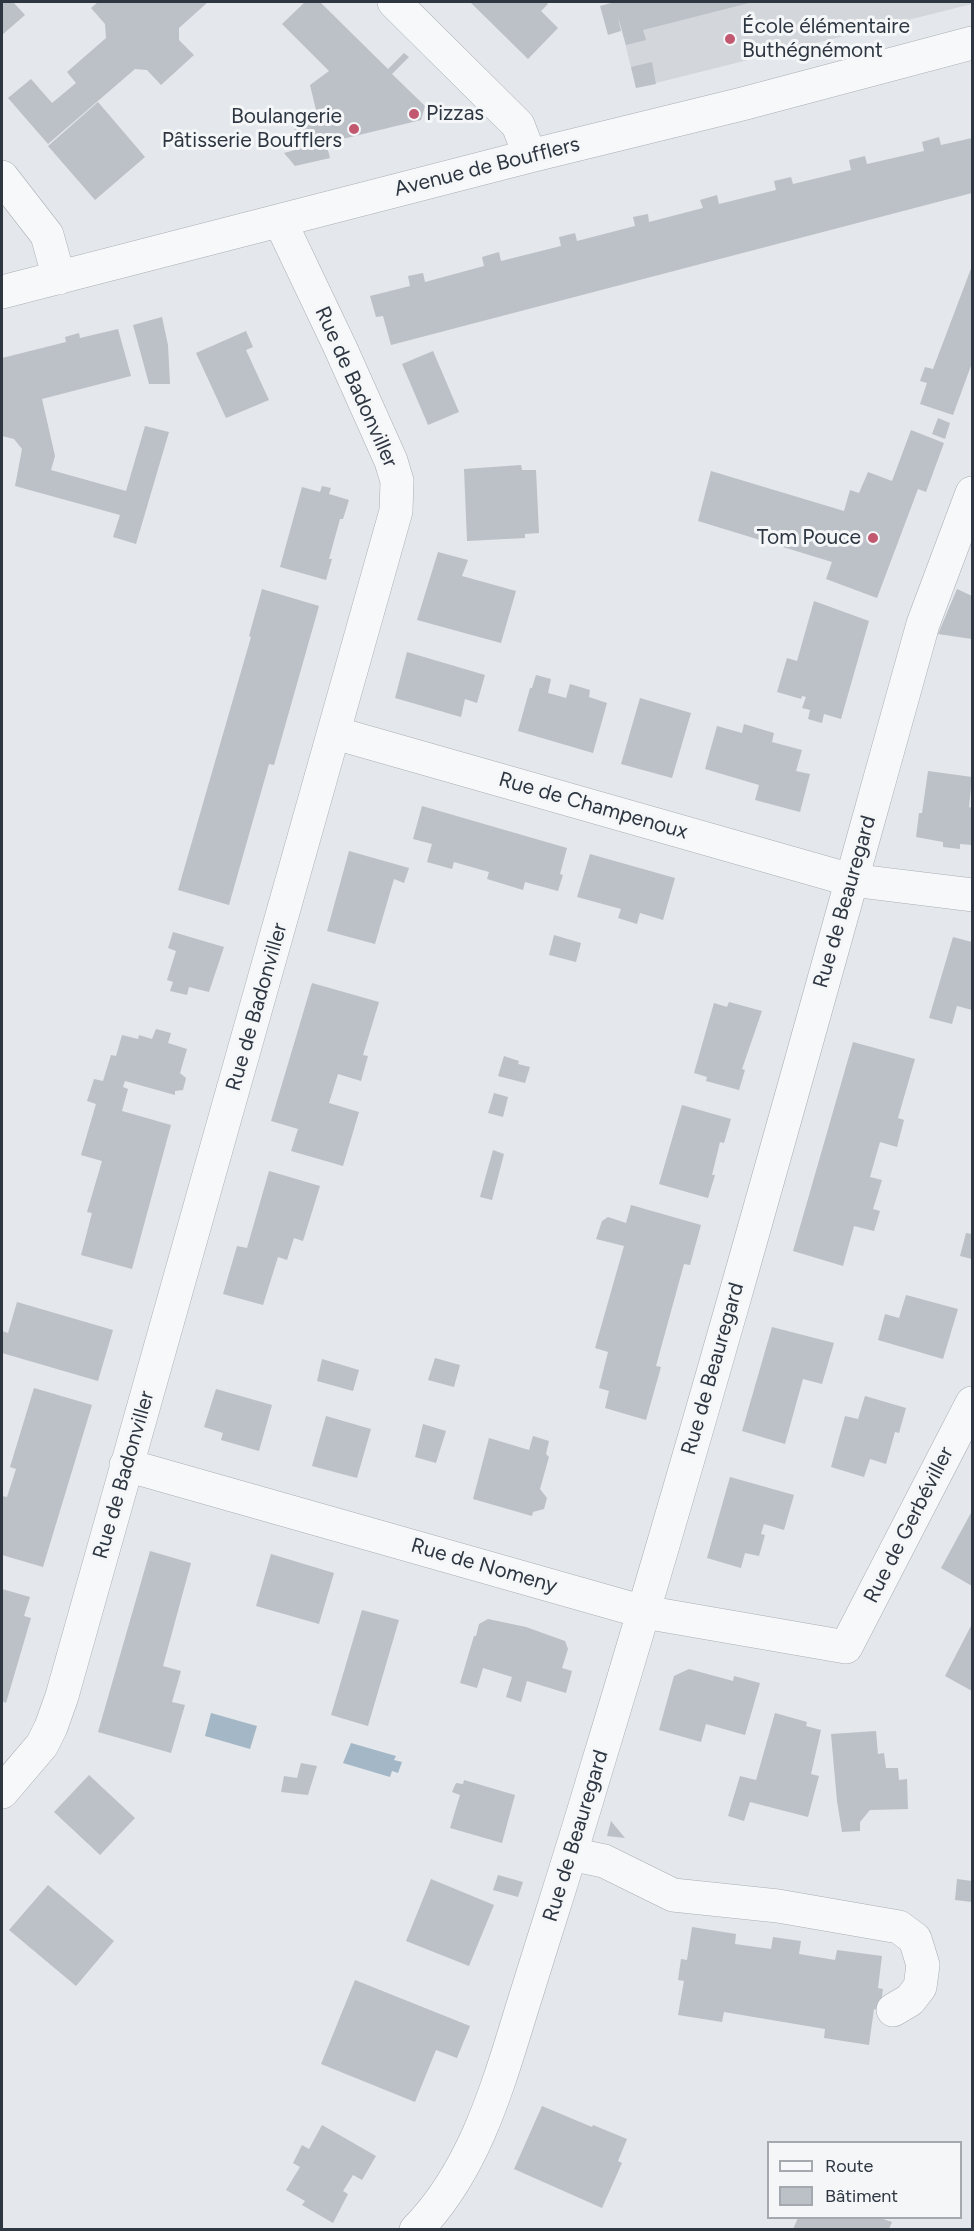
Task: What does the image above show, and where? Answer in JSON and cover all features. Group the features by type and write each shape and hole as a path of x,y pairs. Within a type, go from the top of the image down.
{"street":[{"path":"394,2 518,125 530,156"},
{"name":"Avenue de Boufflers","path":"2,292 530,156 742,104 972,43"},
{"path":"2,177 47,235 59,278"},
{"name":"Rue de Badonviller","path":"2,1792 42,1744 62,1696 396,511 397,481 379,432 280,221"},
{"name":"Rue de Beauregard","path":"416,2229 438,2206 465,2163 501,2073 571,1854 644,1611 923,624 972,493"},
{"name":"Rue de Champenoux","path":"335,733 851,880 972,895"},
{"name":"Rue de Gerbéviller","path":"846,1647 972,1403"},
{"name":"Rue de Nomeny","path":"126,1465 644,1611 846,1647"},
{"path":"571,1854 604,1861 673,1895 778,1906 899,1927 915,1939 923,1965 920,1987 910,2000 893,2010"}],"shaded area":[{"name":"École élémentaire Buthégnémont","path":"615,2 972,2 972,4 636,88"}],"water":[{"path":"211,1713 257,1726 250,1749 205,1736"},
{"path":"351,1743 396,1756 394,1760 402,1762 398,1773 392,1771 390,1777 343,1763"}],"building":[{"path":"2,2 13,2 25,15 2,35"},
{"path":"98,2 208,2 179,28 179,40 194,55 161,85 147,70 135,69 48,144 8,98 31,79 52,103 76,83 67,72 106,38 105,24 91,8"},
{"path":"305,2 320,2 388,69 404,53 409,57 392,74 425,106 421,120 326,143 330,158 295,166 284,153 299,149 292,116 316,110 310,85 329,71 282,24","holes":["328,107 329,115 319,117 316,110"]},
{"path":"470,2 546,2 548,4 541,11 558,28 528,59"},
{"path":"615,2 753,2 643,30 646,40 626,45 618,17 621,31 608,35 600,6"},
{"path":"652,62 656,84 636,88 631,67"},
{"path":"98,102 145,157 95,200 48,146"},
{"path":"939,137 941,145 972,138 972,193 391,345 383,316 376,317 370,296 410,286 408,276 423,273 425,282 484,266 482,257 499,252 501,261 561,246 559,237 575,233 577,241 635,226 633,217 648,214 649,222 703,208 700,200 717,195 719,204 776,190 774,181 791,177 793,184 851,170 849,160 865,156 867,164 924,151 922,142"},
{"path":"972,266 972,363 953,415 920,404 927,383 920,381 925,367 933,369"},
{"path":"162,317 168,345 170,384 149,384 133,325"},
{"path":"118,329 131,376 42,399 55,456 51,470 126,491 145,426 169,432 136,544 113,537 120,515 15,486 22,449 14,439 2,436 2,358 66,342 65,337 79,333 80,338"},
{"path":"246,331 253,347 246,350 269,400 226,418 196,353"},
{"path":"433,351 459,412 428,425 402,364"},
{"path":"938,418 950,423 945,439 932,434"},
{"path":"911,430 944,443 926,492 918,489 877,598 826,579 832,562 698,521 711,471 844,511 850,490 859,493 868,472 892,481"},
{"path":"521,465 522,470 536,470 539,533 525,534 525,538 467,541 464,469"},
{"path":"322,486 331,488 329,494 349,500 343,519 340,519 326,580 280,567 302,487 320,492"},
{"path":"438,552 468,560 462,576 516,591 501,643 417,620"},
{"path":"262,589 319,606 274,765 269,764 229,905 178,890 251,637 249,636"},
{"path":"957,589 972,596 972,639 938,634"},
{"path":"814,601 869,621 841,719 824,714 822,723 808,719 810,710 802,708 806,697 802,696 801,699 777,692 787,658 797,661"},
{"path":"407,652 485,675 477,703 465,699 461,717 395,698"},
{"path":"536,675 551,679 548,693 566,698 570,684 590,690 589,697 607,703 593,753 518,731"},
{"path":"640,698 691,713 672,778 621,764"},
{"path":"744,724 774,733 772,742 802,750 796,771 810,774 800,812 755,800 759,785 705,769 717,726 742,733"},
{"path":"928,771 972,777 969,807 972,808 972,845 960,844 960,849 943,847 943,842 916,837"},
{"path":"422,806 567,848 558,891 525,882 523,890 487,879 489,872 454,862 452,869 427,862 432,844 413,839"},
{"path":"349,851 409,868 404,883 394,879 375,944 327,931"},
{"path":"590,854 675,878 663,920 640,913 637,924 618,918 621,909 577,897"},
{"path":"173,932 224,947 209,992 189,987 187,995 170,991 173,982 167,980 176,951 168,948"},
{"path":"554,935 581,943 576,962 549,955"},
{"path":"953,937 972,942 972,1010 957,1006 952,1024 929,1018"},
{"path":"312,983 379,1002 363,1055 368,1056 361,1081 338,1074 329,1103 359,1112 343,1166 291,1151 298,1129 271,1121"},
{"path":"729,1002 762,1011 742,1069 745,1070 739,1090 706,1081 707,1077 694,1073 714,1003 727,1007"},
{"path":"156,1029 171,1033 168,1043 187,1049 180,1073 186,1078 183,1090 175,1091 175,1095 125,1081 123,1087 128,1089 122,1111 171,1125 132,1269 81,1255 92,1213 87,1212 102,1161 81,1155 96,1104 87,1101 94,1079 103,1081 111,1055 116,1056 122,1035 138,1039 139,1035 152,1039"},
{"path":"853,1042 915,1059 898,1118 904,1120 897,1147 880,1142 870,1177 882,1180 873,1209 880,1211 874,1231 854,1226 843,1266 793,1251"},
{"path":"504,1056 519,1061 518,1064 530,1067 525,1083 498,1076"},
{"path":"494,1093 508,1097 503,1117 488,1113"},
{"path":"682,1105 731,1119 724,1143 720,1142 712,1175 715,1175 708,1198 659,1184"},
{"path":"493,1150 504,1154 492,1200 480,1197"},
{"path":"269,1171 320,1186 303,1241 294,1238 287,1260 278,1257 263,1305 223,1294 237,1246 247,1248"},
{"path":"631,1205 701,1225 690,1265 684,1264 656,1366 661,1367 646,1420 605,1408 609,1391 599,1388 608,1352 595,1348 624,1246 596,1239 602,1221 608,1217 626,1223"},
{"path":"966,1233 972,1234 972,1259 960,1256"},
{"path":"906,1295 958,1309 943,1359 878,1340 885,1314 899,1318"},
{"path":"17,1302 113,1330 98,1381 2,1353 2,1331 8,1333"},
{"path":"772,1327 834,1343 822,1384 803,1379 785,1444 742,1431"},
{"path":"435,1358 460,1365 454,1387 428,1380"},
{"path":"322,1359 359,1370 353,1391 317,1381"},
{"path":"34,1388 92,1405 43,1567 2,1555 2,1496 7,1497 16,1469 10,1467"},
{"path":"216,1389 272,1405 259,1451 221,1440 223,1433 204,1427"},
{"path":"865,1396 906,1408 899,1433 895,1432 886,1464 870,1459 864,1477 831,1467 845,1416 858,1419"},
{"path":"326,1416 371,1429 357,1478 312,1466"},
{"path":"423,1424 446,1431 436,1463 415,1457"},
{"path":"533,1436 549,1441 546,1454 549,1457 540,1489 547,1498 544,1509 533,1512 532,1516 473,1499 489,1438 529,1450"},
{"path":"730,1477 794,1495 784,1530 764,1524 761,1534 765,1535 759,1556 745,1553 741,1568 707,1558"},
{"path":"972,1511 972,1586 941,1568"},
{"path":"150,1551 191,1563 163,1666 181,1671 172,1702 185,1705 171,1753 98,1732"},
{"path":"271,1554 334,1573 319,1624 256,1606"},
{"path":"2,1589 30,1597 24,1616 31,1618 6,1703 2,1701"},
{"path":"362,1610 399,1620 368,1726 331,1715"},
{"path":"488,1619 526,1627 565,1641 568,1649 562,1668 572,1671 566,1693 527,1681 521,1702 506,1697 512,1677 483,1668 477,1688 460,1683 479,1624"},
{"path":"972,1624 972,1691 945,1676"},
{"path":"689,1669 733,1681 734,1676 760,1683 745,1735 706,1724 701,1742 659,1730 674,1676"},
{"path":"775,1713 807,1722 806,1726 821,1730 811,1774 819,1776 808,1817 750,1802 744,1821 728,1816 740,1776 756,1780"},
{"path":"876,1731 878,1754 884,1753 886,1768 898,1768 899,1780 907,1779 908,1809 870,1810 860,1822 860,1831 842,1832 831,1734"},
{"path":"301,1763 317,1766 308,1795 281,1792 284,1776 297,1778"},
{"path":"89,1775 135,1818 100,1855 54,1812"},
{"path":"464,1780 515,1795 502,1843 450,1828 460,1795 452,1792 456,1783 463,1784"},
{"path":"611,1821 625,1838 607,1836"},
{"path":"498,1875 523,1882 518,1897 493,1890"},
{"path":"431,1879 494,1905 469,1966 406,1941"},
{"path":"957,1879 972,1881 972,1902 955,1900"},
{"path":"48,1885 114,1941 76,1986 9,1930"},
{"path":"692,1927 736,1934 735,1944 771,1949 773,1937 801,1941 799,1954 835,1960 837,1950 882,1956 878,1988 883,1989 880,2011 874,2009 869,2045 824,2038 825,2029 724,2012 722,2022 678,2015 684,1981 678,1980 681,1959 687,1960"},
{"path":"355,1980 470,2026 457,2058 436,2050 415,2102 321,2064"},
{"path":"542,2106 627,2139 618,2161 622,2163 602,2208 514,2169"},
{"path":"322,2125 376,2156 362,2180 353,2175 343,2191 348,2194 333,2223 302,2205 305,2201 286,2190 300,2167 293,2163 302,2145 309,2149"},
{"path":"798,2219 883,2219 892,2222 889,2229 793,2229"}],"place":[{"name":"École élémentaire Buthégnémont","path":"730,39"},
{"name":"Pizzas","path":"414,114"},
{"name":"Boulangerie Pâtisserie Boufflers","path":"354,129"},
{"name":"Tom Pouce","path":"873,538"}]}
